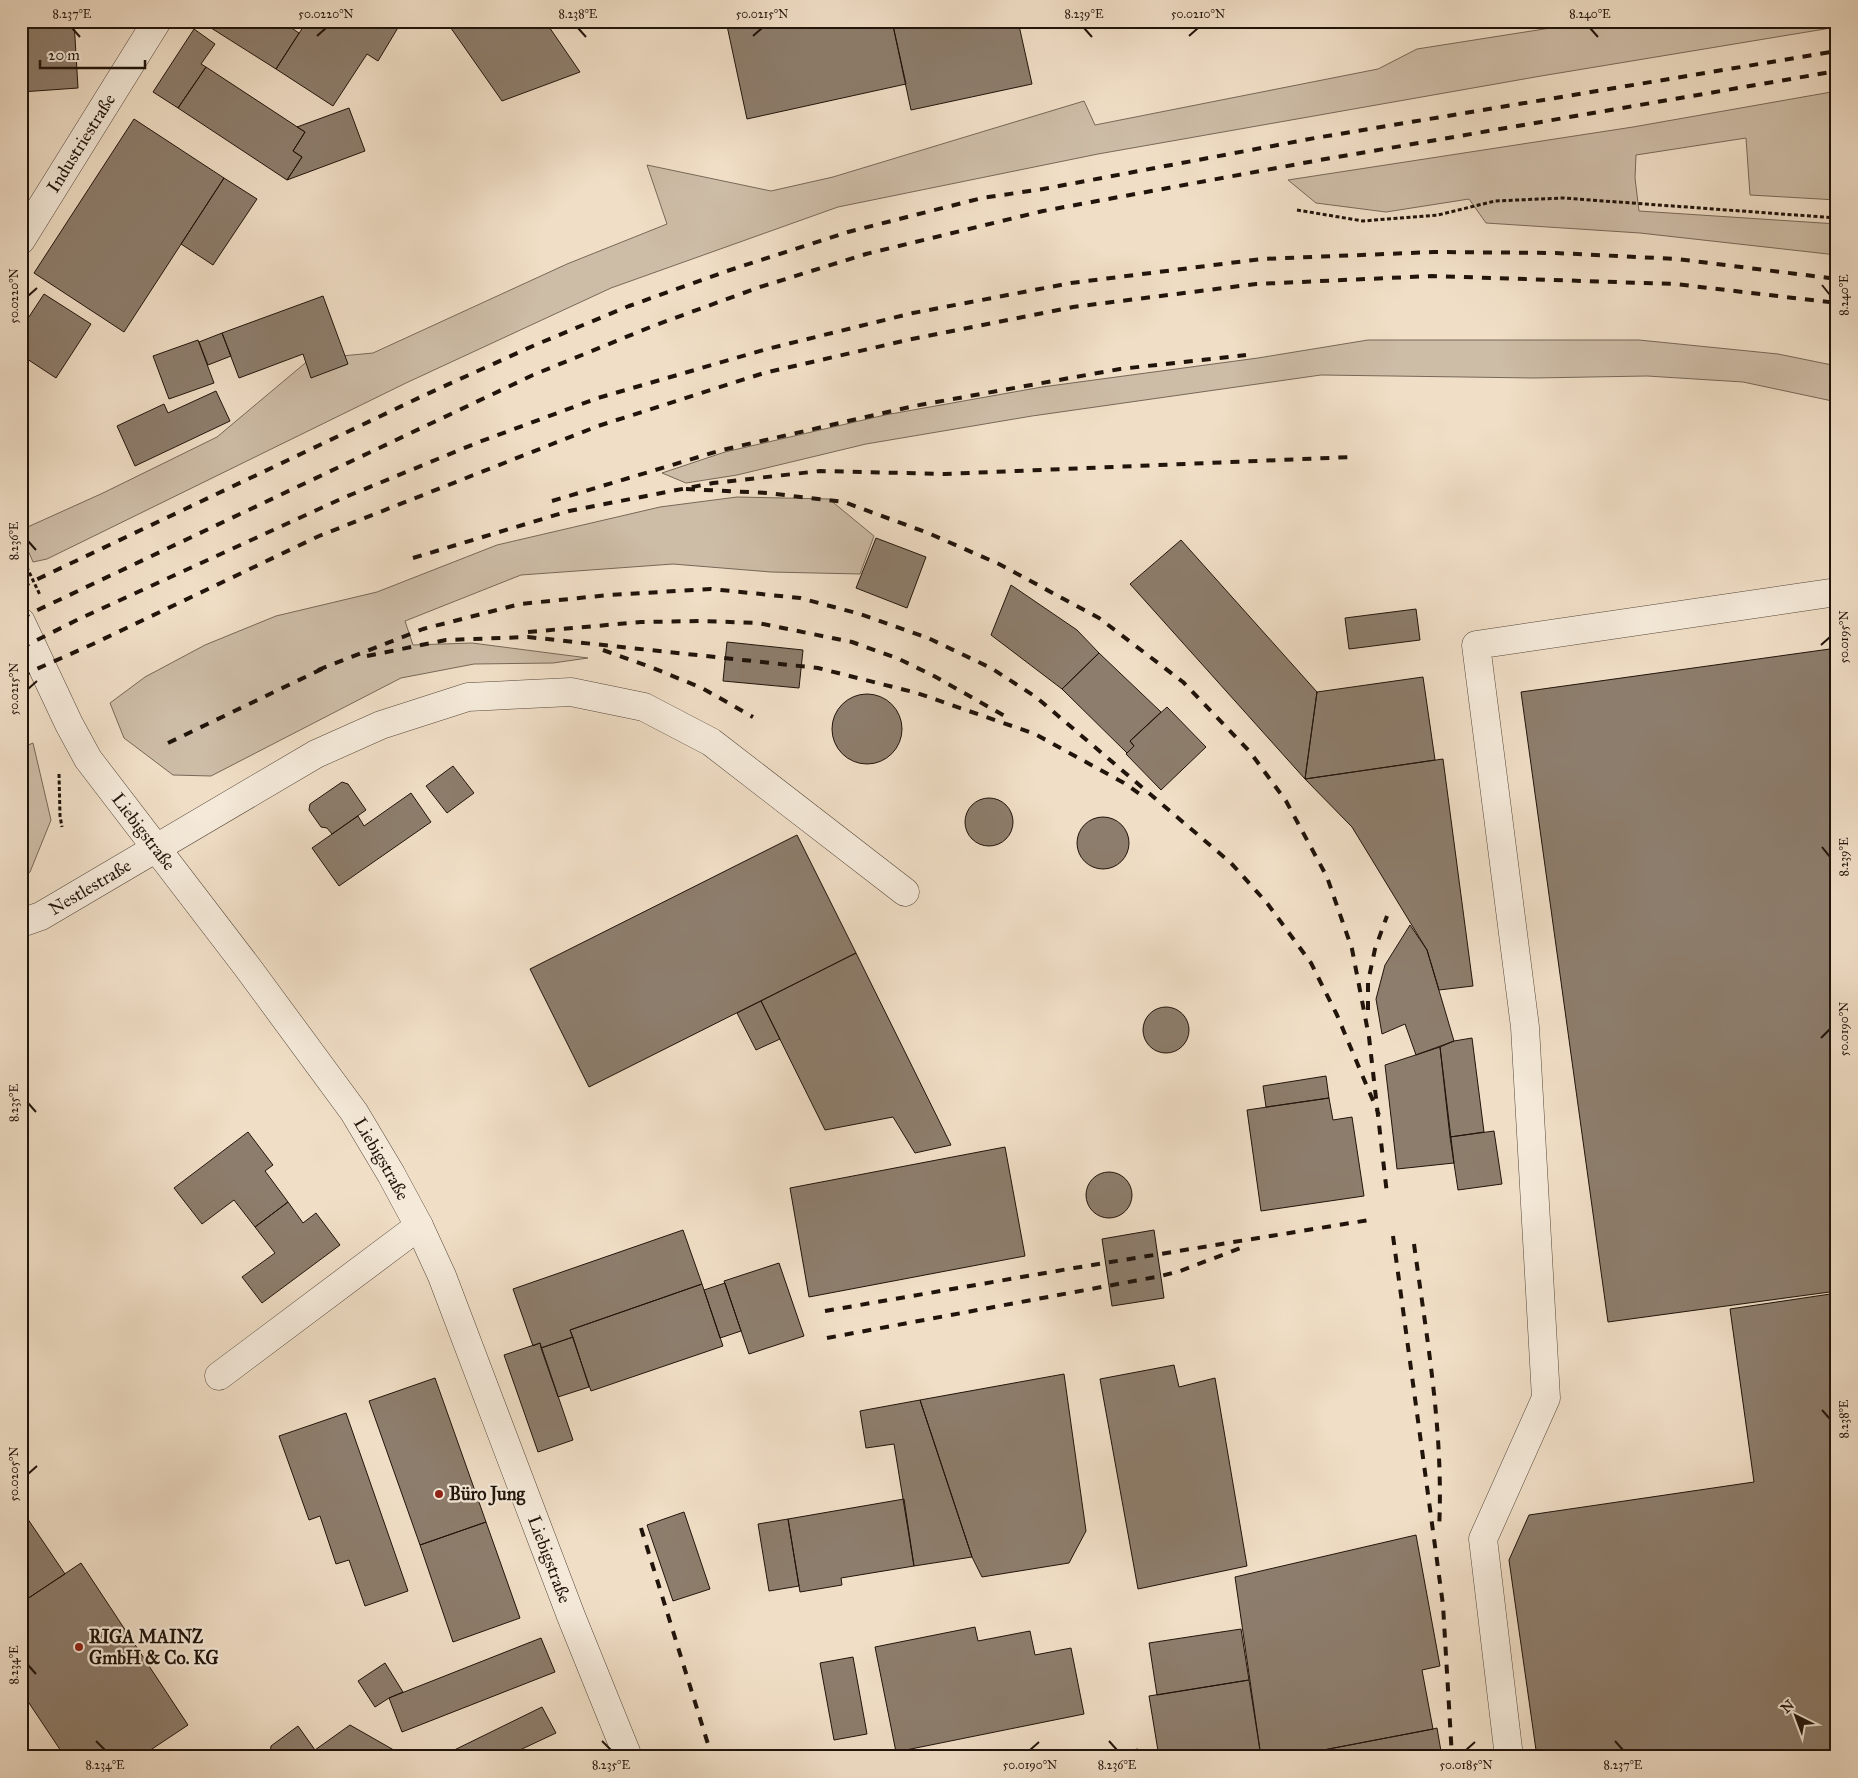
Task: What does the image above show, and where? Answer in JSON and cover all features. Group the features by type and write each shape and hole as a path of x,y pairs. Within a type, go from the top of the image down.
{"street":[{"name":"Industriestraße","path":"21,240 157,21"},
{"path":"1509,1757 1483,1539 1546,1398 1524,1027 1476,645 1837,592"},
{"name":"Liebigstraße","path":"21,622 69,724 88,759 248,968 354,1112 419,1226 442,1276 571,1616 628,1757"},
{"name":"Nestlestraße","path":"21,923 40,916 316,754 381,725 468,697 571,692 644,707 711,742 905,892"},
{"path":"218,1376 419,1226"}],"path":[{"path":"1297,210 1363,221 1438,215 1495,201 1563,198 1837,218"},
{"path":"56,765 59,774 62,827"}],"shaded area":[{"path":"1595,21 1837,21 1837,27 1541,76 1098,154 838,207 611,288 406,383 47,559 33,562 21,534 21,530 103,493 217,437 310,359 373,353 567,264 667,224 647,165 771,191 833,177 1084,101 1095,125 1378,69 1417,49"},
{"path":"1837,91 1837,200 1750,195 1746,138 1636,155 1635,178 1639,211 1837,224 1837,255 1640,233 1486,223 1469,199 1386,212 1316,203 1288,180 1633,127"},
{"path":"1368,340 1639,340 1778,354 1837,366 1837,402 1743,382 1647,376 1534,378 1321,375 1032,416 866,444 737,475 686,483 662,473 725,452 885,415 1042,387 1258,358"},
{"path":"737,497 829,499 874,536 860,574 771,572 673,564 521,575 405,621 413,645 472,643 588,658 553,663 474,664 401,678 211,776 173,775 124,738 110,703 145,677 205,645 276,616 377,592 497,545 660,507"},
{"path":"33,743 51,820 30,872 21,878 21,748"}],"building":[{"path":"21,21 74,21 78,88 21,92"},
{"path":"200,21 281,21 299,33 276,69"},
{"path":"307,21 402,21 378,61 367,54 333,106 276,69"},
{"path":"446,21 545,21 580,72 502,101"},
{"path":"726,21 892,21 906,84 747,119"},
{"path":"892,21 1018,21 1032,84 911,110"},
{"path":"194,29 215,44 201,64 206,67 178,108 153,92"},
{"path":"206,67 305,132 293,151 302,157 287,180 178,108"},
{"path":"349,108 365,151 287,180 302,157 293,151 305,132 297,127"},
{"path":"134,119 224,178 124,332 34,273"},
{"path":"224,178 257,199 213,265 181,244"},
{"path":"44,294 91,324 56,378 21,355 21,329"},
{"path":"323,296 348,364 311,378 303,354 239,378 222,333"},
{"path":"222,333 231,356 208,365 199,342"},
{"path":"198,340 214,383 169,399 153,356"},
{"path":"216,391 230,421 135,466 117,426 164,404 168,413"},
{"path":"876,538 926,557 907,608 856,588"},
{"path":"1181,540 1317,692 1305,779 1130,584"},
{"path":"1011,585 1077,630 1099,653 1062,689 991,635"},
{"path":"1416,609 1420,640 1349,649 1345,618"},
{"path":"727,642 803,650 799,688 723,681"},
{"path":"1837,648 1837,1291 1608,1322 1521,692"},
{"path":"1099,653 1161,712 1130,741 1134,746 1127,753 1062,689"},
{"path":"1423,677 1435,760 1305,779 1317,692"},
{"path":"874,694 887,700 896,709 900,715 902,729 900,743 892,754 881,762 860,764 853,762 842,754 834,743 832,722 834,715 842,704 853,696"},
{"path":"1167,707 1206,747 1161,790 1126,754 1134,746 1130,741"},
{"path":"1443,759 1473,986 1439,990 1427,950 1352,827 1305,779"},
{"path":"453,766 474,793 447,813 426,786"},
{"path":"342,782 348,784 366,810 332,834 327,828 321,827 309,810 310,804"},
{"path":"411,793 431,822 339,886 312,848 358,816 364,826"},
{"path":"984,798 994,798 1006,805 1013,817 1013,827 1006,839 994,846 984,846 976,842 969,835 965,827 965,817 969,809 976,802"},
{"path":"1098,817 1108,817 1118,821 1125,828 1129,843 1125,858 1118,865 1108,869 1098,869 1088,865 1081,858 1077,848 1077,838 1081,828 1088,821"},
{"path":"797,835 856,953 589,1087 530,969"},
{"path":"1410,925 1427,950 1454,1041 1416,1055 1405,1024 1382,1034 1376,999 1385,965"},
{"path":"856,953 951,1145 915,1153 893,1117 825,1130 761,1001"},
{"path":"761,1001 780,1039 756,1050 737,1013"},
{"path":"1171,1007 1183,1013 1188,1021 1188,1039 1183,1047 1175,1052 1161,1053 1149,1047 1144,1039 1143,1025 1149,1013 1157,1008"},
{"path":"1472,1038 1484,1132 1450,1137 1440,1047 1454,1041"},
{"path":"1440,1047 1454,1163 1397,1169 1385,1065"},
{"path":"1326,1076 1329,1098 1266,1107 1263,1086"},
{"path":"1329,1098 1333,1120 1352,1117 1364,1196 1261,1211 1247,1110"},
{"path":"1494,1131 1502,1184 1458,1190 1450,1137"},
{"path":"248,1132 273,1165 265,1171 288,1202 255,1227 234,1200 202,1224 174,1188"},
{"path":"1005,1147 1025,1256 809,1297 790,1188"},
{"path":"1109,1172 1122,1176 1128,1182 1132,1195 1128,1208 1122,1214 1109,1218 1096,1214 1090,1208 1086,1195 1090,1182 1096,1176"},
{"path":"288,1202 303,1223 316,1213 340,1245 262,1303 242,1277 275,1253 255,1227"},
{"path":"683,1230 702,1284 570,1330 573,1337 541,1348 540,1343 533,1346 513,1289"},
{"path":"1154,1230 1164,1298 1112,1306 1102,1239"},
{"path":"779,1263 804,1336 749,1354 724,1281"},
{"path":"725,1283 741,1331 720,1338 704,1290"},
{"path":"702,1284 723,1346 591,1391 570,1330"},
{"path":"1837,1293 1837,1757 1537,1757 1509,1560 1529,1515 1754,1482 1730,1309"},
{"path":"573,1337 589,1387 558,1397 541,1348"},
{"path":"540,1343 573,1440 538,1452 504,1355"},
{"path":"1174,1365 1179,1387 1215,1378 1247,1566 1138,1589 1100,1379"},
{"path":"1064,1374 1086,1531 1069,1563 982,1577 972,1557 920,1400"},
{"path":"435,1378 486,1522 420,1545 369,1401"},
{"path":"920,1400 972,1557 914,1566 894,1444 866,1448 860,1411"},
{"path":"346,1413 408,1591 365,1606 349,1560 336,1564 320,1516 309,1520 279,1436"},
{"path":"904,1499 914,1566 841,1578 842,1585 800,1592 788,1519"},
{"path":"21,1509 65,1574 21,1603"},
{"path":"684,1512 710,1589 673,1601 647,1525"},
{"path":"788,1519 799,1586 769,1591 758,1524"},
{"path":"486,1522 520,1618 453,1642 420,1545"},
{"path":"1416,1535 1440,1666 1422,1670 1433,1729 1287,1757 1261,1757 1235,1577"},
{"name":"RIGA MAINZ GmbH & Co. KG","path":"81,1563 188,1725 140,1757 65,1757 21,1691 21,1603"},
{"path":"975,1627 978,1641 1030,1631 1035,1655 1071,1648 1084,1714 896,1752 875,1647"},
{"path":"1241,1629 1249,1680 1157,1695 1149,1643"},
{"path":"541,1638 555,1672 402,1732 389,1698"},
{"path":"853,1657 867,1734 834,1740 820,1663"},
{"path":"385,1663 403,1692 375,1707 358,1681"},
{"path":"1249,1680 1261,1757 1159,1757 1149,1696"},
{"path":"542,1707 556,1733 505,1757 440,1757"},
{"path":"350,1725 406,1757 311,1757 308,1755"},
{"path":"298,1726 315,1750 306,1757 270,1757 271,1746"},
{"path":"1437,1728 1442,1757 1287,1757 1433,1729"},
{"path":"1138,1749 1139,1757 1093,1757"}],"railway":[{"path":"21,587 427,394 535,345 629,306 727,271 848,232 982,198 1043,189 1315,138 1837,51"},
{"path":"21,618 533,375 653,326 760,287 866,254 1043,211 1320,160 1837,71"},
{"path":"21,648 79,619 343,498 479,442 598,398 767,349 913,313 1071,283 1262,259 1434,252 1556,253 1677,259 1837,279"},
{"path":"21,676 93,644 319,536 598,426 764,373 912,339 1073,307 1256,284 1432,276 1675,284 1837,303"},
{"path":"552,501 722,450 914,406 1120,369 1246,355"},
{"path":"413,558 569,511 713,483 820,471 945,474 1352,457"},
{"path":"686,489 767,493 844,502 928,533 999,564 1099,618 1183,682 1250,752 1286,801 1327,877 1352,949 1369,1037 1387,1194"},
{"path":"318,670 423,629 520,604 609,595 711,589 800,598 860,614 928,638 991,668 1036,697 1231,863 1267,903 1311,963 1337,1015 1379,1115"},
{"path":"528,632 641,622 704,621 758,623 852,642 899,659 934,676 1010,719"},
{"path":"367,656 446,640 528,637 818,668 917,693 1035,734 1124,783 1144,797"},
{"path":"603,650 702,688 753,717"},
{"path":"168,743 324,668"},
{"path":"1368,1010 1368,982 1375,949 1387,916"},
{"path":"825,1311 1369,1220"},
{"path":"1393,1236 1443,1605 1452,1757"},
{"path":"1414,1244 1437,1422 1440,1494 1439,1530"},
{"path":"827,1338 1161,1276 1180,1271 1246,1246"},
{"path":"641,1528 712,1757"}],"place":[{"name":"Büro Jung","path":"439,1494"},
{"name":"RIGA MAINZ GmbH & Co. KG","path":"79,1647"}]}
